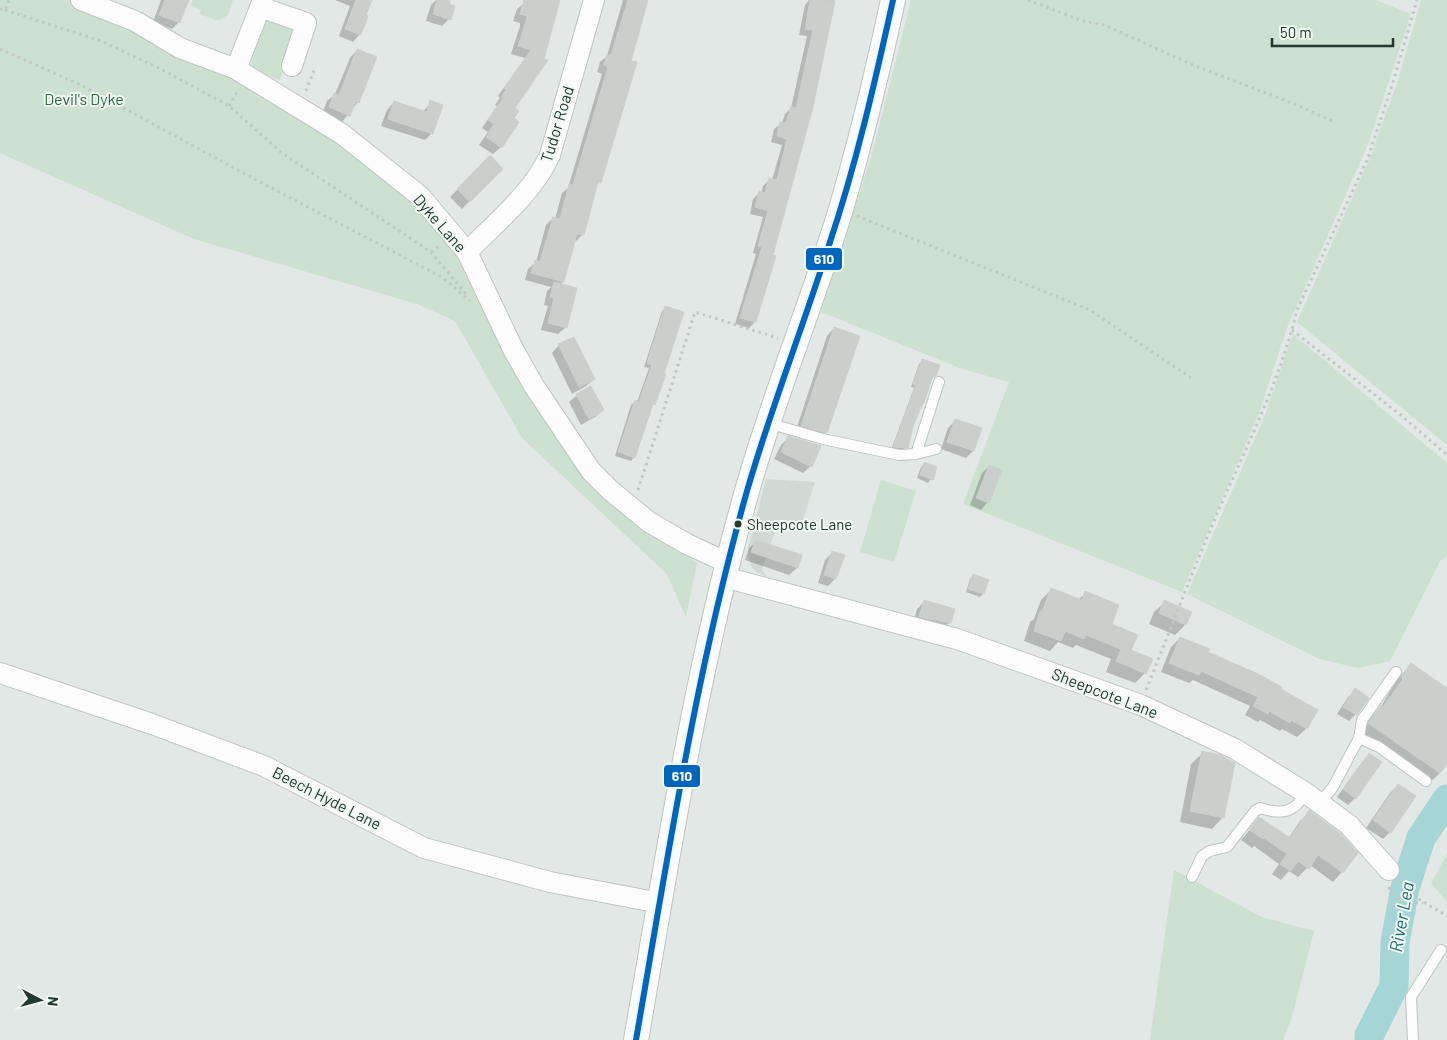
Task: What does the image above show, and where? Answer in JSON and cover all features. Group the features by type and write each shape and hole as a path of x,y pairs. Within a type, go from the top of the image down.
{"street":[{"name":"Dyke Lane","path":"81,0 135,21 180,48 236,69 342,134 420,196 467,252 513,350 534,386 591,471 648,522 687,544 726,570"},
{"name":"Tudor Road","path":"467,252 532,186 542,172 550,155 594,0"},
{"path":"636,1040 696,700 726,570 747,491 768,423 840,210 881,59 893,0"},
{"path":"236,69 261,3 306,23 292,66"},
{"name":"Sheepcote Lane","path":"726,570 957,639 1140,705 1235,749 1313,798 1349,825 1392,880"},
{"name":"Beech Hyde Lane","path":"0,673 152,724 264,766 424,848 550,882 660,902"}],"lane":[{"path":"916,454 939,382"},
{"path":"768,423 824,439 899,455 916,454 936,449"},
{"path":"1192,876 1202,856 1210,851 1226,847 1255,811 1260,808 1277,812 1289,811 1333,787 1359,738 1362,720 1396,672"},
{"path":"1359,738 1379,747 1426,781"},
{"path":"1413,1040 1411,997 1441,950"}],"path":[{"path":"5,10 9,0"},
{"path":"1028,0 1083,21 1104,26 1193,65 1297,105 1334,122"},
{"path":"1140,705 1216,516 1260,418 1292,330 1297,310 1368,158 1417,0"},
{"path":"0,9 100,41 159,68 229,106 282,153 432,252 476,306 442,277 258,182 81,85 0,49"},
{"path":"300,108 315,68"},
{"path":"840,210 932,245 1090,310 1193,379"},
{"path":"632,508 695,312 795,344"},
{"path":"1292,330 1403,417 1447,455"},
{"path":"1392,880 1397,898 1412,903 1424,902"},
{"path":"1392,880 1447,916"}],"shaded area":[{"path":"766,479 815,482 801,526 779,520 762,569 767,577 752,568 748,548"}],"green space":[{"name":"Devil's Dyke","path":"0,0 71,0 236,77 346,146 418,204 472,267 593,478 651,528 697,563 686,617 667,574 522,438 455,321 417,304 194,239 0,153"},
{"path":"193,0 233,0 228,15 218,21 200,14 201,10 191,5"},
{"path":"911,0 1376,0 1411,14 1369,142 1287,328 1259,413 1182,592 963,504 1009,382 962,369 821,312 872,154"},
{"path":"1421,0 1447,0 1447,445 1297,322 1370,158 1398,80"},
{"path":"268,20 294,25 297,33 280,80 259,72 252,64 255,44"},
{"path":"1293,334 1447,463 1447,556 1440,561 1390,661 1358,668 1319,659 1187,594 1263,420"},
{"path":"881,480 916,491 894,562 860,552"},
{"path":"1447,854 1447,902 1431,883"},
{"path":"1174,870 1262,917 1314,931 1292,1017 1283,1040 1150,1040"}],"building":[{"path":"165,0 189,0 180,23 159,15"},
{"path":"356,0 372,0 361,35 345,29"},
{"path":"437,0 450,0 449,4 455,6 451,20 433,14"},
{"path":"524,0 560,0 544,59 548,60 515,108 519,111 514,118 519,122 502,148 486,137 494,124 488,120 503,98 501,97 506,90 504,88 531,50 518,46 527,18 527,16 520,14"},
{"path":"628,0 648,0 631,61 637,62 601,183 598,182 584,235 577,234 564,282 531,273 535,260 540,262 553,217 560,219 569,184 573,185 608,67 604,65 607,54 611,55"},
{"path":"810,0 835,1 813,107 773,255 776,256 756,322 740,318 762,247 758,246 768,211 755,207 759,191 765,193 769,178 777,180 787,139 777,136 780,122 786,123 791,106 796,108 813,30 805,29"},
{"path":"357,49 377,57 359,103 356,101 350,116 329,107 334,93 339,95"},
{"path":"430,100 443,105 433,134 388,119 394,101 427,112"},
{"path":"490,155 503,169 470,202 457,189"},
{"path":"554,282 577,288 567,328 548,323 554,298 550,297"},
{"path":"665,306 684,312 664,374 666,374 655,405 653,404 635,458 618,452 635,400 639,402 652,365 647,363"},
{"path":"834,327 860,336 827,433 801,426"},
{"path":"574,337 595,379 579,387 558,344"},
{"path":"922,359 940,365 936,376 932,378 924,403 913,426 908,448 893,447 916,385 913,384"},
{"path":"591,386 604,410 589,419 576,394"},
{"path":"955,419 982,428 974,451 947,442"},
{"path":"788,436 821,446 812,467 781,452"},
{"path":"924,462 937,467 933,480 920,475"},
{"path":"989,465 1002,470 989,503 976,498"},
{"path":"756,540 802,555 798,568 751,552"},
{"path":"832,551 845,555 836,579 824,575"},
{"path":"973,574 989,580 984,594 968,589"},
{"path":"1051,588 1082,600 1085,591 1119,605 1112,624 1138,635 1131,650 1153,659 1146,674 1116,661 1121,649 1086,635 1084,639 1065,631 1061,641 1034,631 1040,611 1042,612"},
{"path":"924,600 955,609 951,623 919,617"},
{"path":"1164,600 1192,612 1186,625 1159,613"},
{"path":"1180,637 1210,649 1208,652 1258,674 1318,710 1307,729 1291,720 1290,723 1269,711 1268,714 1253,706 1258,697 1201,671 1199,675 1169,663"},
{"path":"1411,663 1447,688 1447,764 1440,773 1368,723 1381,705 1383,707 1403,679 1401,677"},
{"path":"1355,688 1369,698 1357,715 1343,707"},
{"path":"1202,751 1220,755 1235,763 1224,818 1190,811"},
{"path":"1369,753 1382,762 1356,799 1343,789"},
{"path":"1398,784 1416,796 1391,833 1373,820"},
{"path":"1309,810 1341,834 1358,853 1343,873 1318,855 1309,869 1298,861 1291,871 1280,864 1287,854 1249,830 1259,817 1290,838"}],"waterway":[{"name":"River Lea","path":"1369,1040 1369,1036 1394,986 1395,942 1405,888 1421,838 1447,799"}],"transit line":[{"name":"610","path":"636,1040 684,764 729,559 756,460 839,215 872,92 893,0"}],"place":[{"name":"Sheepcote Lane","path":"738,524"}]}
